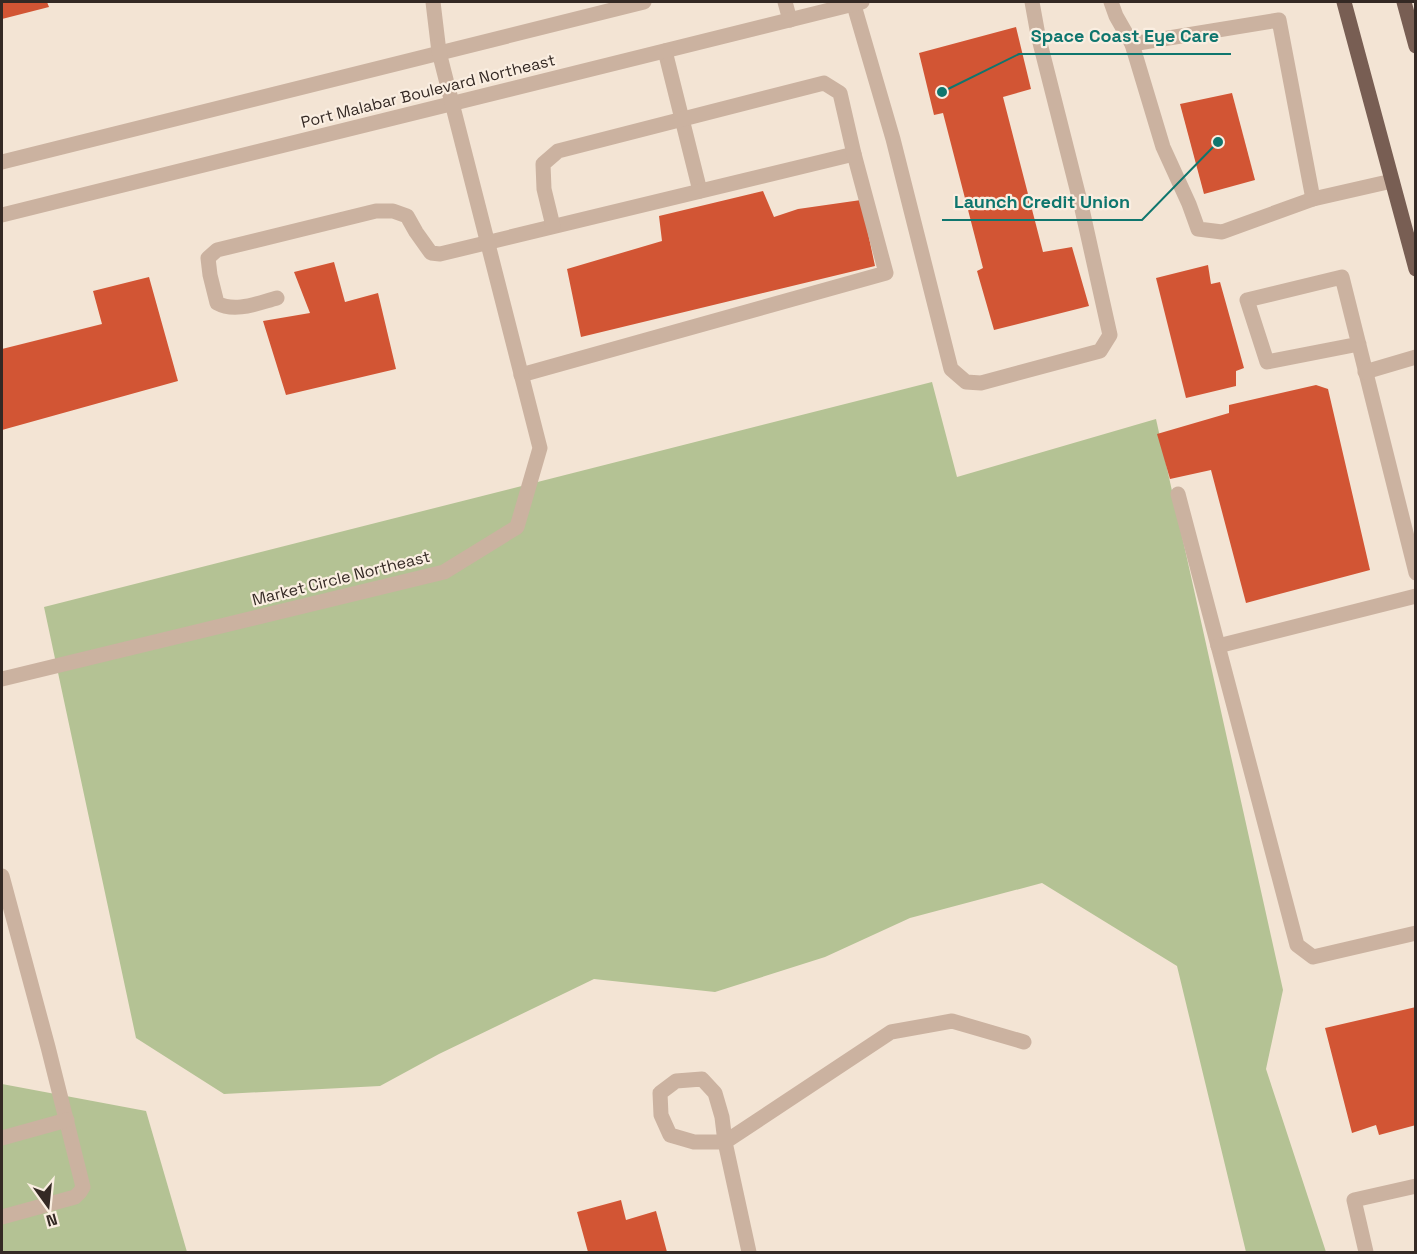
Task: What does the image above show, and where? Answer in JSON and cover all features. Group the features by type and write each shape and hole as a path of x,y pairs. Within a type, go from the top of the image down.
{"main road":[{"path":"1344,2 1416,269"},
{"path":"1404,2 1416,46"}],"street":[{"name":"Market Circle Northeast","path":"2,679 444,572 517,528 540,448 439,52 433,2"},
{"path":"2,162 644,2"},
{"path":"785,2 790,20"},
{"path":"856,2 951,369 966,382 981,383 1100,351 1110,335 1032,2"},
{"name":"Port Malabar Boulevard Northeast","path":"2,215 856,2"},
{"path":"1111,2 1132,44 1163,147 1198,229 1222,232 1313,199 1392,182"},
{"path":"1132,44 1279,20 1313,199"},
{"path":"665,51 700,191"},
{"path":"521,375 886,273 840,93 824,83 558,151 543,164 544,189 553,226"},
{"path":"277,298 242,308 218,303 208,258 217,250 376,211 393,211 407,216 432,253 440,254 854,154"},
{"path":"1359,344 1268,362 1247,300 1342,277 1359,344 1365,372 1416,573"},
{"path":"1365,372 1416,357"},
{"path":"1178,494 1297,945 1313,957 1416,933"},
{"path":"1218,646 1416,596"},
{"path":"2,877 83,1187 75,1197 2,1217"},
{"path":"749,1252 725,1142 722,1117 715,1093 702,1079 676,1081 660,1093 661,1115 670,1135 694,1142 725,1142 891,1032 952,1021 1024,1042"},
{"path":"2,1138 67,1120"},
{"path":"1366,1252 1354,1200 1416,1186"}],"green space":[{"path":"932,382 957,477 1156,419 1283,990 1266,1069 1326,1252 1246,1252 1177,966 1042,883 910,918 825,957 715,992 594,979 439,1054 380,1086 224,1094 136,1038 44,607"},
{"path":"2,1084 146,1111 187,1252 2,1252"}],"building":[{"path":"2,2 47,2 49,7 2,19"},
{"path":"1016,27 1031,89 1003,97 1043,252 1072,247 1089,306 994,330 977,271 983,268 943,113 934,115 919,53"},
{"path":"1232,93 1255,180 1204,194 1180,104"},
{"path":"763,191 774,217 798,209 861,200 875,266 581,337 567,269 662,241 659,216"},
{"path":"334,262 345,302 378,293 396,369 286,395 263,321 310,313 294,272"},
{"path":"1208,265 1211,284 1220,282 1244,368 1236,371 1236,386 1186,398 1156,278"},
{"path":"149,277 178,381 2,430 2,349 102,324 93,291"},
{"path":"1316,385 1328,389 1370,570 1246,603 1211,470 1170,479 1157,434 1229,413 1229,405"},
{"path":"1416,1007 1416,1125 1379,1135 1376,1125 1352,1133 1325,1028"},
{"path":"621,1200 626,1220 656,1211 667,1252 588,1252 577,1212"}],"place":[{"name":"Space Coast Eye Care","path":"942,92"},
{"name":"Launch Credit Union","path":"1218,142"}]}
